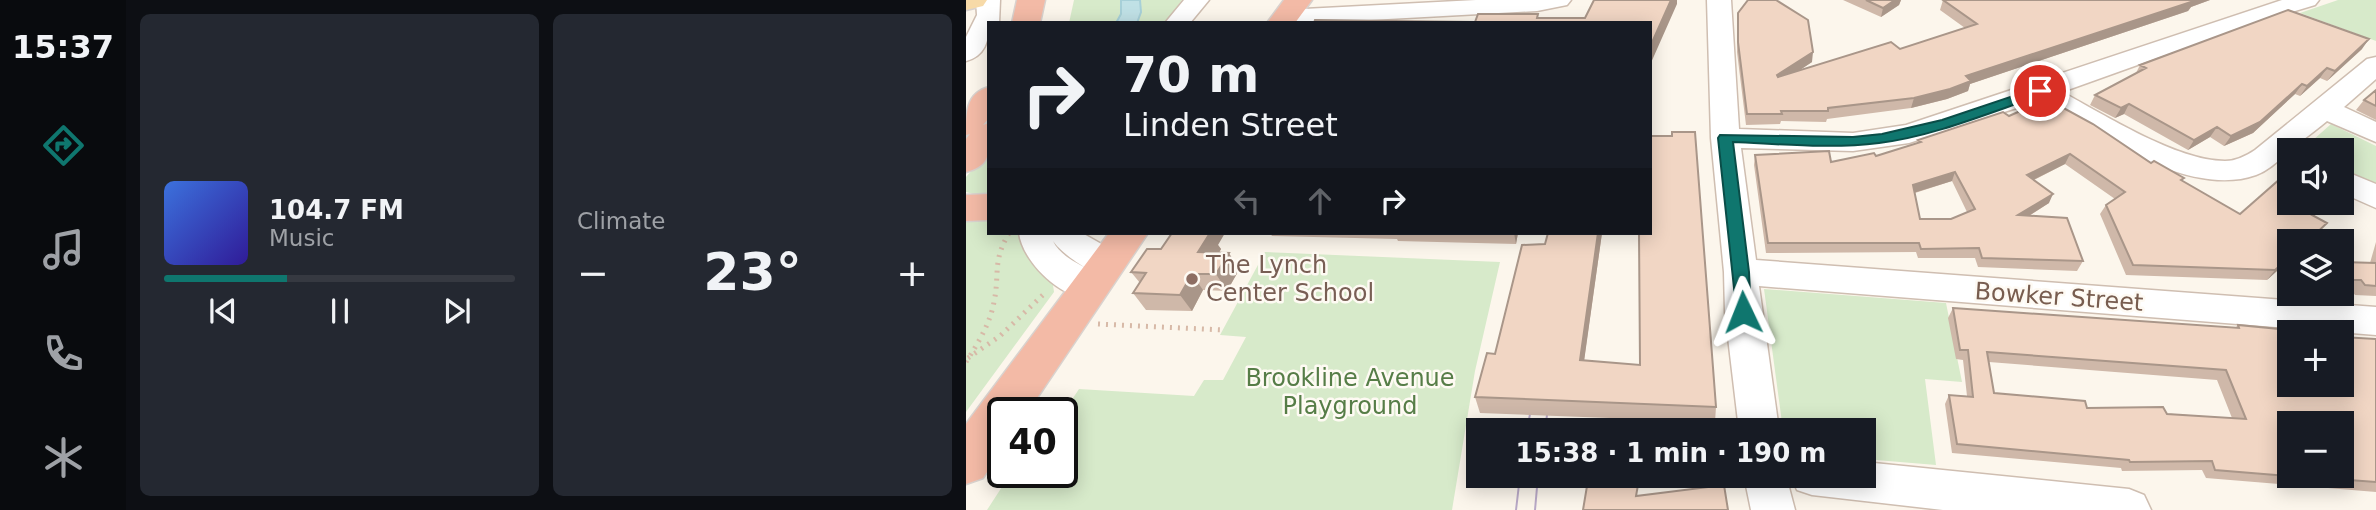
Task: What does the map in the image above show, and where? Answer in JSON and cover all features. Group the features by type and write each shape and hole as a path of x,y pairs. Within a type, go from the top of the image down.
{"highway":[{"path":"1026,21 1031,0"},
{"path":"966,125 987,99"},
{"path":"966,161 987,136"},
{"path":"966,208 987,207"},
{"path":"966,462 1089,278"}],"main road":[{"path":"966,2 973,0"}],"street":[{"path":"966,53 988,19 988,0"},
{"path":"1179,21 1198,0"},
{"path":"1719,0 1725,138 1741,272 1743,312 1757,418"},
{"path":"1288,13 1361,18 1436,5 1555,1 1565,21"},
{"path":"1725,138 1853,142 1920,131 2281,8 2309,10"},
{"path":"2296,138 2376,65"},
{"path":"2040,91 2149,149 2197,167 2218,172 2239,170 2277,154"},
{"path":"2325,109 2376,134"},
{"path":"2354,186 2376,197"},
{"path":"1035,235 1037,246 1046,260 1089,278"},
{"path":"1066,235 1089,278"},
{"name":"Bowker Street","path":"1741,272 2376,321"},
{"path":"1876,483 2130,510"},
{"path":"1768,488 1773,510"}],"path":[{"path":"967,360 991,315 995,297 995,259 1008,235"},
{"path":"967,360 1089,278 1223,330"}],"green space":[{"path":"1074,0 1182,0 1166,21 1069,21"},
{"path":"2338,0 2376,0 2376,41 2300,13"},
{"path":"2331,124 2376,146 2376,186 2354,174 2354,138 2315,138"},
{"path":"987,153 987,197 966,192 966,177"},
{"path":"987,216 987,235 1026,235 1052,278 1054,292 966,412 966,218"},
{"name":"Brookline Avenue Playground","path":"1265,252 1500,262 1475,371 1452,510 987,510 1001,488 1078,488 1078,397 1074,397 1079,389 1194,396 1204,380 1223,380 1246,337 1220,335"},
{"path":"1764,289 1946,303 1962,382 1925,379 1936,465 1876,460 1876,418 1781,418"}],"water":[{"path":"1121,0 1140,0 1141,12 1138,21 1117,21 1121,14"}],"building":[{"path":"1594,0 1671,0 1652,43 1652,21 1475,21 1478,14 1538,14 1537,18 1585,18"},
{"path":"1748,0 1776,0 1808,20 1813,52 1777,75 1778,77 1891,42 1900,49 1977,24 1943,0 2194,1 1966,76 1971,81 1950,89 1914,98 1828,108 1828,111 1747,114 1738,42 1738,13"},
{"path":"1866,0 1895,0 1883,8"},
{"path":"2288,10 2369,39 2335,71 2327,68 2307,86 2302,84 2260,122 2231,136 2217,127 2194,140 2129,104 2121,108 2095,95 2146,68 2140,65"},
{"path":"1315,20 1395,21 1315,21"},
{"path":"2376,90 2376,106 2364,100"},
{"path":"2047,99 2093,124 2151,163 2154,161 2184,178 2181,180 2240,214 2277,182 2277,215 2312,215 2327,223 2321,229 2277,229 2275,270 2133,265 2106,205 2125,192 2070,154 2027,175 2053,194 2018,215 2067,218 2083,261 1982,258 1979,248 1921,249 1919,243 1768,243 1755,155 1829,151 1831,162 1874,153 1876,156 2003,112 2009,116","holes":["1955,172 1975,209 1951,219 1920,219 1913,185"]},
{"path":"1672,132 1695,132 1716,407 1475,397 1487,353 1495,354 1522,245 1545,244 1547,235 1598,235 1580,360 1640,365 1639,235 1652,235 1652,136 1672,136"},
{"path":"1171,235 1209,235 1198,252 1229,253 1216,274 1192,274 1180,295 1133,293 1146,273 1131,272 1147,249 1161,249"},
{"path":"2354,262 2376,263 2376,286 2365,285 2361,280 2354,280"},
{"path":"1953,308 2277,329 2277,397 2354,397 2354,338 2376,339 2376,482 2354,480 2354,411 2277,411 2277,475 2215,470 2212,461 2130,462 1957,444 1949,395 1973,397 1968,350 1960,350","holes":["1987,352 2226,370 2246,419 2167,414 2163,407 2087,408 2085,401 1994,393"]},
{"path":"1587,488 1637,488 1636,496 1700,488 1724,488 1728,510 1583,510"}],"tram line":[{"path":"1529,418 1530,414"},
{"path":"1516,510 1519,488"},
{"path":"1535,510 1537,488"}],"place":[{"name":"The Lynch Center School","path":"1192,279"}],"route":[{"path":"1743,312 1741,272 1725,138 1853,142 1882,139 1946,123 2040,91"}]}
